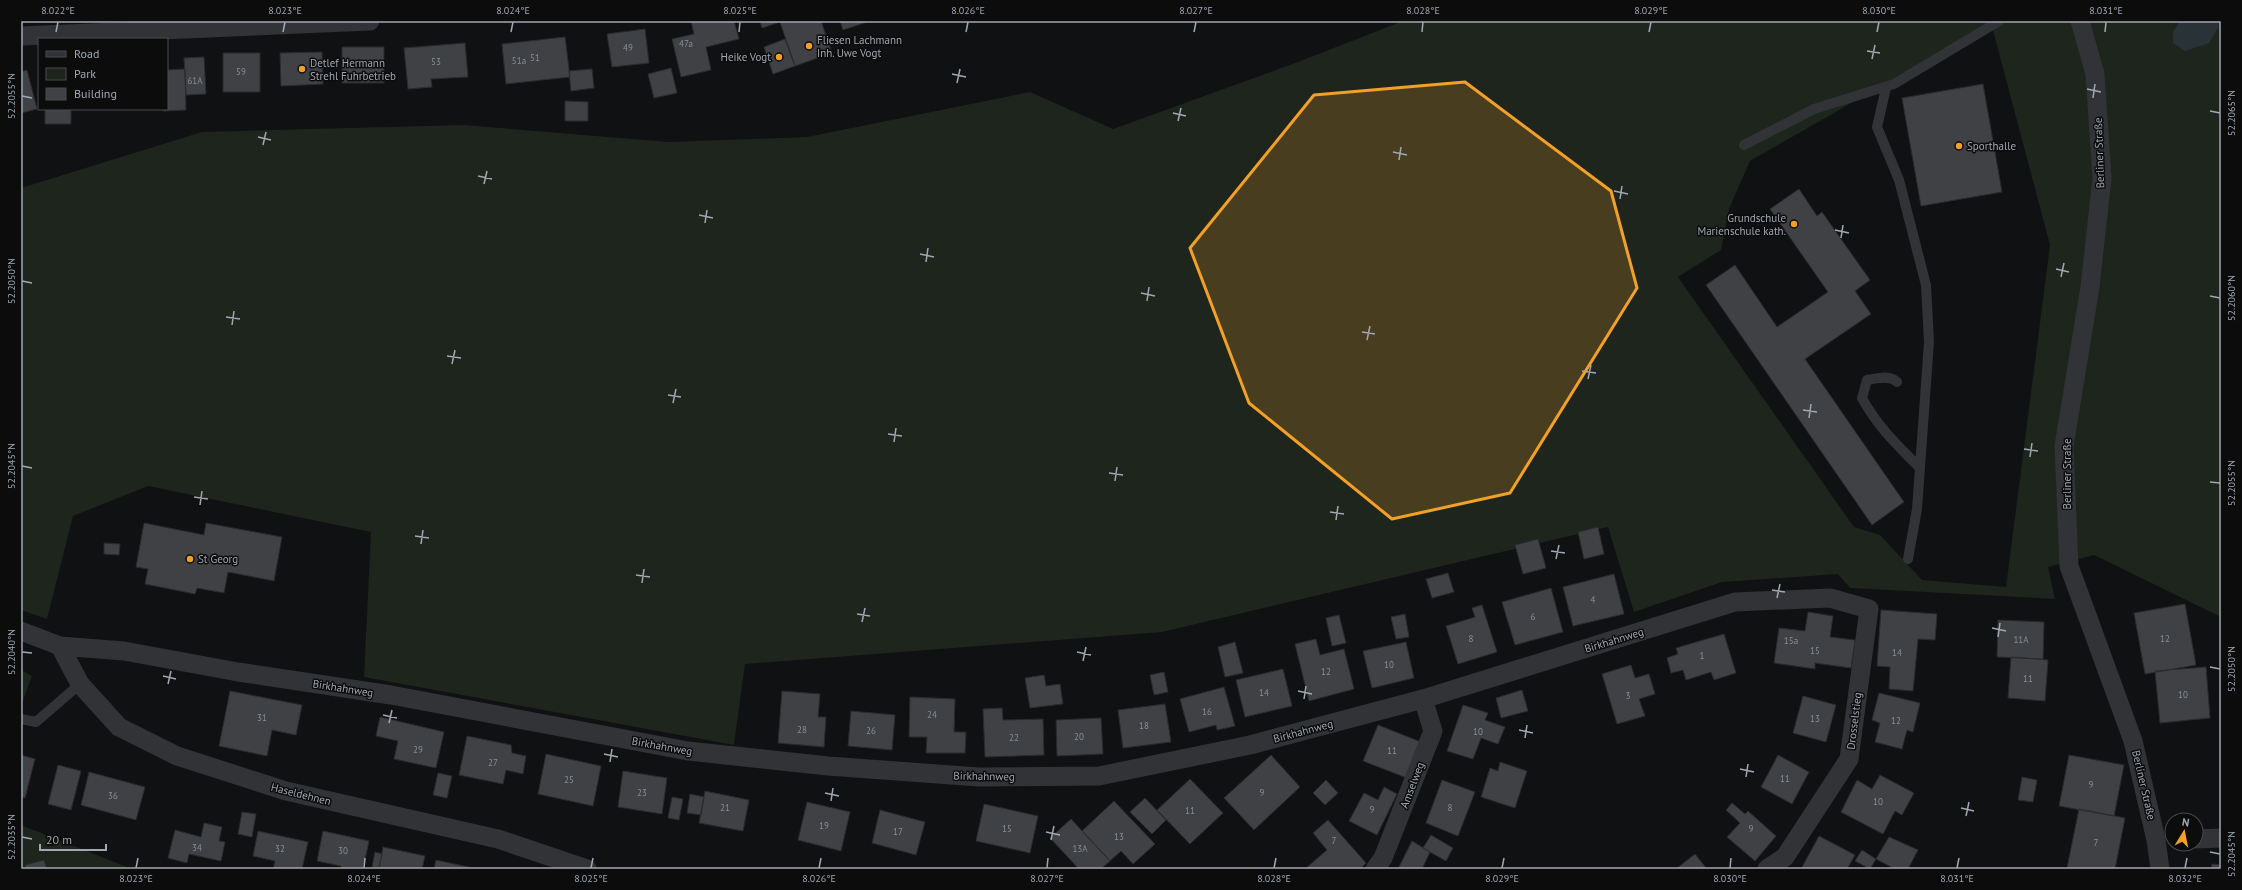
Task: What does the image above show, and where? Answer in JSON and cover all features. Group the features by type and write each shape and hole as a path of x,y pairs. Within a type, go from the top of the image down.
{"street":[{"path":"21,36 370,21"},
{"name":"Berliner Straße","path":"2080,21 2095,74 2102,178 2090,287 2064,446 2069,566 2133,741 2164,840 2160,869"},
{"name":"Birkhahnweg","path":"21,631 60,646 124,651 238,672 391,695 688,751 828,766 979,777 1099,776 1250,745 1423,699 1736,602 1830,598"},
{"name":"Drosselstieg","path":"1767,869 1785,856 1849,759 1869,609 1830,598"},
{"name":"Haseldehnen","path":"60,646 80,684 119,726 177,756 286,791 498,839 587,869"},
{"name":"Amselweg","path":"1375,869 1383,858 1433,731 1423,699"},
{"path":"2204,839 2221,838"}],"lane":[{"path":"1744,145 1814,109 1886,88 1999,21"},
{"path":"1886,88 1877,127 1899,180 1926,285 1929,342 1917,509 1908,559"},
{"path":"1897,382 1894,379 1879,377 1867,380 1862,398 1871,414 1886,434 1920,468"},
{"path":"21,719 36,722 80,684"}],"highlighted area":[{"path":"1465,82 1611,191 1637,288 1510,493 1392,519 1249,403 1190,248 1314,95"}],"green space":[{"path":"1403,21 2221,21 2221,617 2094,555 2048,567 2055,599 1850,588 1838,574 1722,582 1634,612 1608,527 1162,632 745,664 734,745 364,677 371,532 148,486 73,516 47,619 21,610 21,188 202,132 464,125 669,142 807,137 1030,92 1113,129 1290,65","holes":["1991,23 2050,245 2006,587 1922,580 1880,535 1854,527 1678,277 1721,250 1729,209 1750,161"]},
{"path":"21,670 32,676 21,706"},
{"path":"21,825 132,869 21,869"}],"shaded area":[{"path":"2180,21 2219,21 2218,28 2209,43 2185,51 2173,43 2173,32"}],"building":[{"path":"691,21 734,21 739,39 706,47 711,70 681,77 672,39 694,34"},
{"name":"Fliesen Lachmann Inh. Uwe Vogt","path":"760,21 821,21 832,53 795,66 780,22 762,28"},
{"path":"840,21 870,21 843,30"},
{"path":"645,29 649,63 612,67 607,34"},
{"path":"565,37 570,77 506,84 502,44"},
{"name":"Heike Vogt","path":"785,39 795,66 773,74 764,47"},
{"path":"465,43 468,77 431,79 432,87 408,89 404,48"},
{"path":"342,47 384,47 384,83 342,83"},
{"name":"Detlef Hermann Strehl Fuhrbetrieb","path":"322,52 323,84 281,86 280,53"},
{"path":"223,53 260,53 260,92 223,92"},
{"path":"204,57 206,94 186,95 184,58"},
{"path":"671,68 677,93 654,98 648,74"},
{"path":"185,69 186,110 163,111 168,110 168,70"},
{"path":"592,69 594,88 571,91 569,71"},
{"path":"27,70 37,109 21,113 21,72"},
{"path":"1983,84 2002,192 1921,206 1902,98"},
{"path":"565,101 588,102 588,121 565,121"},
{"path":"45,110 71,110 71,124 45,124"},
{"path":"1799,189 1817,216 1822,212 1870,280 1855,291 1871,314 1805,359 1904,502 1872,525 1706,285 1735,265 1777,327 1828,292 1770,209"},
{"path":"144,523 204,535 206,523 282,537 274,581 228,572 224,593 197,588 195,594 145,584 148,569 136,567"},
{"path":"1598,527 1604,554 1584,559 1578,532"},
{"path":"1538,539 1546,568 1523,574 1515,545"},
{"path":"104,543 120,544 119,555 104,554"},
{"path":"1448,573 1454,592 1432,598 1426,579"},
{"path":"1614,574 1624,614 1573,626 1563,587"},
{"path":"1551,588 1563,632 1515,645 1502,602"},
{"path":"2185,604 2196,665 2145,674 2134,613"},
{"path":"1482,605 1497,652 1458,664 1446,626 1475,617 1472,608"},
{"path":"1881,610 1937,614 1935,640 1918,639 1913,691 1889,689 1890,667 1877,666"},
{"path":"1808,612 1833,616 1830,637 1855,640 1851,668 1815,663 1815,669 1774,663 1779,628 1805,631"},
{"path":"1405,614 1409,637 1396,639 1391,617"},
{"path":"1339,615 1346,643 1332,646 1326,618"},
{"path":"1998,620 2044,622 2043,659 1997,657"},
{"path":"1724,634 1736,673 1714,680 1711,672 1686,680 1683,670 1671,673 1667,658 1678,654 1676,648"},
{"path":"1316,639 1320,655 1344,649 1354,689 1309,701 1295,644"},
{"path":"1235,642 1243,673 1225,677 1218,647"},
{"path":"1406,642 1414,678 1372,688 1363,651"},
{"path":"2011,657 2048,660 2045,701 2008,698"},
{"path":"1631,665 1635,678 1649,674 1655,694 1639,699 1645,716 1617,724 1602,674"},
{"path":"2206,667 2210,718 2160,723 2155,671"},
{"path":"1283,669 1292,706 1245,717 1236,680"},
{"path":"1164,672 1168,692 1154,695 1150,675"},
{"path":"1044,675 1046,686 1060,684 1063,704 1030,708 1025,678"},
{"path":"1224,687 1235,726 1217,730 1216,725 1189,732 1180,699"},
{"path":"1522,690 1528,711 1501,718 1496,698"},
{"path":"230,691 302,705 296,735 272,730 267,756 219,746"},
{"path":"782,691 820,694 818,717 826,717 824,747 778,743"},
{"path":"1879,693 1920,703 1913,732 1907,730 1902,749 1875,742 1880,723 1872,720"},
{"path":"1803,696 1836,705 1826,742 1793,733"},
{"path":"910,697 955,699 954,732 966,732 965,753 926,753 927,737 909,737"},
{"path":"1165,704 1171,742 1123,748 1118,710"},
{"path":"1463,705 1488,713 1485,720 1505,727 1498,744 1481,738 1473,759 1447,751"},
{"path":"1002,708 1003,720 1043,719 1044,755 985,757 983,709"},
{"path":"851,711 895,715 892,750 848,746"},
{"path":"380,717 444,732 436,768 394,759 398,741 376,736"},
{"path":"1101,718 1103,754 1057,756 1056,720"},
{"path":"1378,725 1421,742 1407,778 1363,761"},
{"path":"467,736 511,745 512,753 526,756 523,774 506,770 503,784 459,775"},
{"path":"546,754 601,766 593,806 538,794"},
{"path":"21,755 35,759 25,798 21,797"},
{"path":"1271,755 1300,787 1254,830 1224,798"},
{"path":"1778,755 1809,772 1792,804 1761,787"},
{"path":"2069,755 2124,765 2114,816 2059,806"},
{"path":"1500,762 1527,771 1515,808 1481,797 1490,768 1498,771"},
{"path":"58,765 81,771 71,810 48,804"},
{"path":"623,771 667,778 662,814 618,807"},
{"path":"89,772 145,787 136,820 81,805"},
{"path":"438,773 452,776 447,798 433,795"},
{"path":"1880,775 1914,793 1902,815 1895,811 1883,834 1841,812 1857,780 1872,789"},
{"path":"2022,777 2037,780 2033,802 2018,800"},
{"path":"1190,779 1223,813 1190,844 1157,810"},
{"path":"1326,780 1338,793 1325,805 1313,793"},
{"path":"1442,780 1475,792 1458,836 1426,823"},
{"path":"1384,787 1397,794 1377,835 1349,821 1364,793 1378,800"},
{"path":"705,791 749,800 743,831 699,823"},
{"path":"690,794 704,797 701,815 687,813"},
{"path":"672,797 683,799 679,820 668,818"},
{"path":"1145,798 1166,820 1152,834 1130,812"},
{"path":"1114,801 1155,844 1133,864 1121,851 1110,861 1082,831"},
{"path":"807,802 850,812 841,851 798,840"},
{"path":"1732,803 1745,814 1748,811 1776,836 1755,861 1727,837 1740,823 1726,810"},
{"path":"984,804 1038,816 1030,853 976,841"},
{"path":"2079,809 2125,818 2115,869 2067,868"},
{"path":"880,810 925,822 916,855 872,843"},
{"path":"242,812 256,814 252,837 238,834"},
{"path":"1071,819 1110,861 1101,869 1079,869 1050,838"},
{"path":"1328,820 1366,863 1360,869 1305,869 1327,850 1313,833"},
{"path":"204,823 222,827 219,841 225,842 221,861 189,854 187,863 168,858 175,830 201,837"},
{"path":"258,831 308,842 302,869 273,869 275,861 253,856"},
{"path":"323,831 369,841 363,869 341,869 341,866 317,861"},
{"path":"1431,835 1453,848 1446,861 1423,848"},
{"path":"1819,836 1855,855 1847,869 1801,869"},
{"path":"1889,837 1918,850 1908,869 1895,869 1876,859"},
{"path":"1412,841 1430,852 1422,869 1398,869"},
{"path":"383,847 425,856 422,869 379,869"},
{"path":"1862,850 1876,859 1870,869 1855,861"},
{"path":"375,852 382,854 379,868 372,867"},
{"path":"1695,854 1707,869 1676,869"},
{"path":"44,860 47,869 26,869 25,865"},
{"path":"436,860 478,869 434,869"},
{"path":"2212,864 2221,865 2221,869 2211,869"}],"place":[{"name":"Fliesen Lachmann Inh. Uwe Vogt","path":"809,46"},
{"name":"Heike Vogt","path":"779,57"},
{"name":"Detlef Hermann Strehl Fuhrbetrieb","path":"302,69"},
{"name":"Sporthalle","path":"1959,146"},
{"name":"Grundschule Marienschule kath.","path":"1794,224"},
{"name":"St Georg","path":"190,559"}]}
